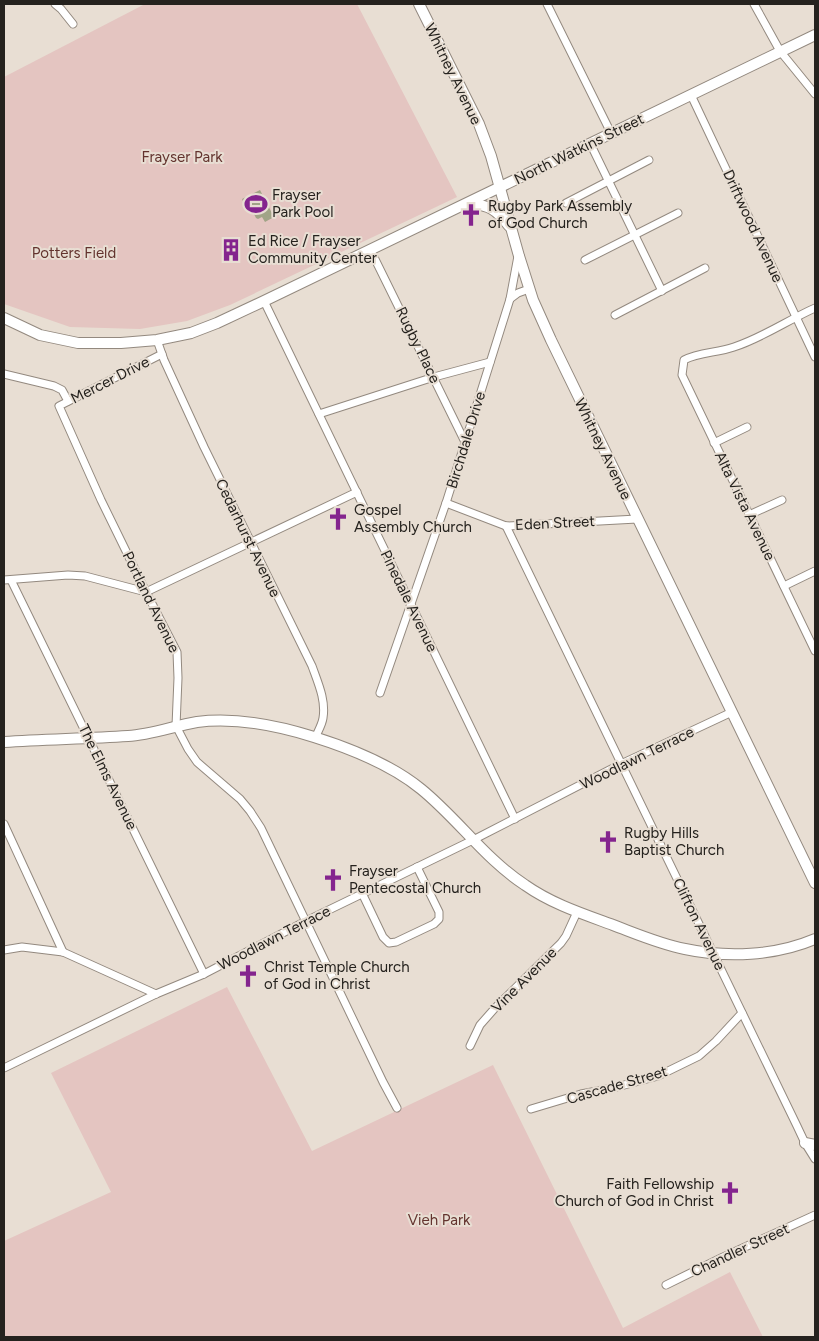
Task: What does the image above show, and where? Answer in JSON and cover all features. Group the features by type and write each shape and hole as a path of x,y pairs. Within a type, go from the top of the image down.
{"main road":[{"name":"Whitney Avenue","path":"419,4 479,124 491,156 518,256 533,300 550,340 815,883"},
{"name":"North Watkins Street","path":"4,318 40,335 78,343 121,343 157,340 191,333 218,323 815,35"},
{"path":"461,206 478,204 487,206 501,216 512,230"},
{"path":"4,742 130,736 176,726 220,720 242,721 282,728 370,758 396,772 420,788 442,807 498,864 524,885 577,912 685,949 731,954 770,951 802,945 815,939"}],"street":[{"path":"55,4 73,24"},
{"path":"547,4 611,133"},
{"path":"754,4 780,51 815,94"},
{"name":"Driftwood Avenue","path":"690,94 815,356"},
{"path":"590,143 662,291"},
{"path":"566,203 649,160"},
{"path":"585,260 678,213"},
{"name":"Rugby Place","path":"370,249 465,442"},
{"name":"Birchdale Drive","path":"380,693 446,503 510,299 518,256"},
{"path":"615,315 705,268"},
{"path":"510,299 518,293 529,289"},
{"name":"Pinedale Avenue","path":"264,301 515,819"},
{"path":"796,316 815,308"},
{"name":"Alta Vista Avenue","path":"796,316 733,348 693,355 684,360 682,375 815,650"},
{"name":"Cedarhurst Avenue","path":"157,340 204,447 312,666 324,704 323,720 315,738"},
{"name":"Mercer Drive","path":"58,406 162,354"},
{"path":"319,414 434,377 490,362"},
{"path":"4,374 54,386 62,390 68,401"},
{"name":"Portland Avenue","path":"58,406 101,500 177,652 176,726 197,762 240,799 261,828 397,1108"},
{"path":"714,443 747,428"},
{"path":"7,580 68,574 85,576 146,592 358,492"},
{"path":"749,515 782,500"},
{"name":"Eden Street","path":"446,503 506,526 637,519"},
{"name":"Clifton Avenue","path":"506,526 742,1013 810,1144 815,1159"},
{"path":"784,586 815,571"},
{"name":"The Elms Avenue","path":"7,580 89,737 204,974"},
{"name":"Woodlawn Terrace","path":"4,1068 156,994 204,974 621,764 732,712"},
{"path":"4,824 63,952"},
{"path":"362,893 383,938 389,943 396,942 434,924 439,919 439,912 417,868"},
{"name":"Vine Avenue","path":"470,1046 480,1025 495,1008 561,943 577,912"},
{"path":"4,950 22,947 63,952 156,994"},
{"name":"Cascade Street","path":"531,1109 582,1094 658,1076 699,1056 716,1042 742,1013"},
{"name":"Chandler Street","path":"666,1285 815,1215"}],"green space":[{"name":"Frayser Park","path":"145,4 357,4 457,197 230,305 187,321 140,329 70,327 4,304 4,77"},
{"name":"Vieh Park","path":"227,987 312,1151 493,1065 623,1328 730,1272 763,1337 5,1337 4,1241 111,1192 51,1073"}],"shaded area":[{"name":"Frayser Park Pool","path":"260,190 274,217 265,222 262,217 256,218 251,208 247,210 242,199"}],"place":[{"name":"Frayser Park Pool","path":"256,204"},
{"name":"Rugby Park Assembly of God Church","path":"471,215"},
{"name":"Ed Rice / Frayser Community Center","path":"231,250"},
{"name":"Gospel Assembly Church","path":"338,519"},
{"name":"Rugby Hills Baptist Church","path":"608,842"},
{"name":"Frayser Pentecostal Church","path":"333,880"},
{"name":"Christ Temple Church of God in Christ","path":"248,976"},
{"name":"Faith Fellowship Church of God in Christ","path":"730,1193"}],"park label":[{"name":"Potters Field","path":"74,253"}]}
